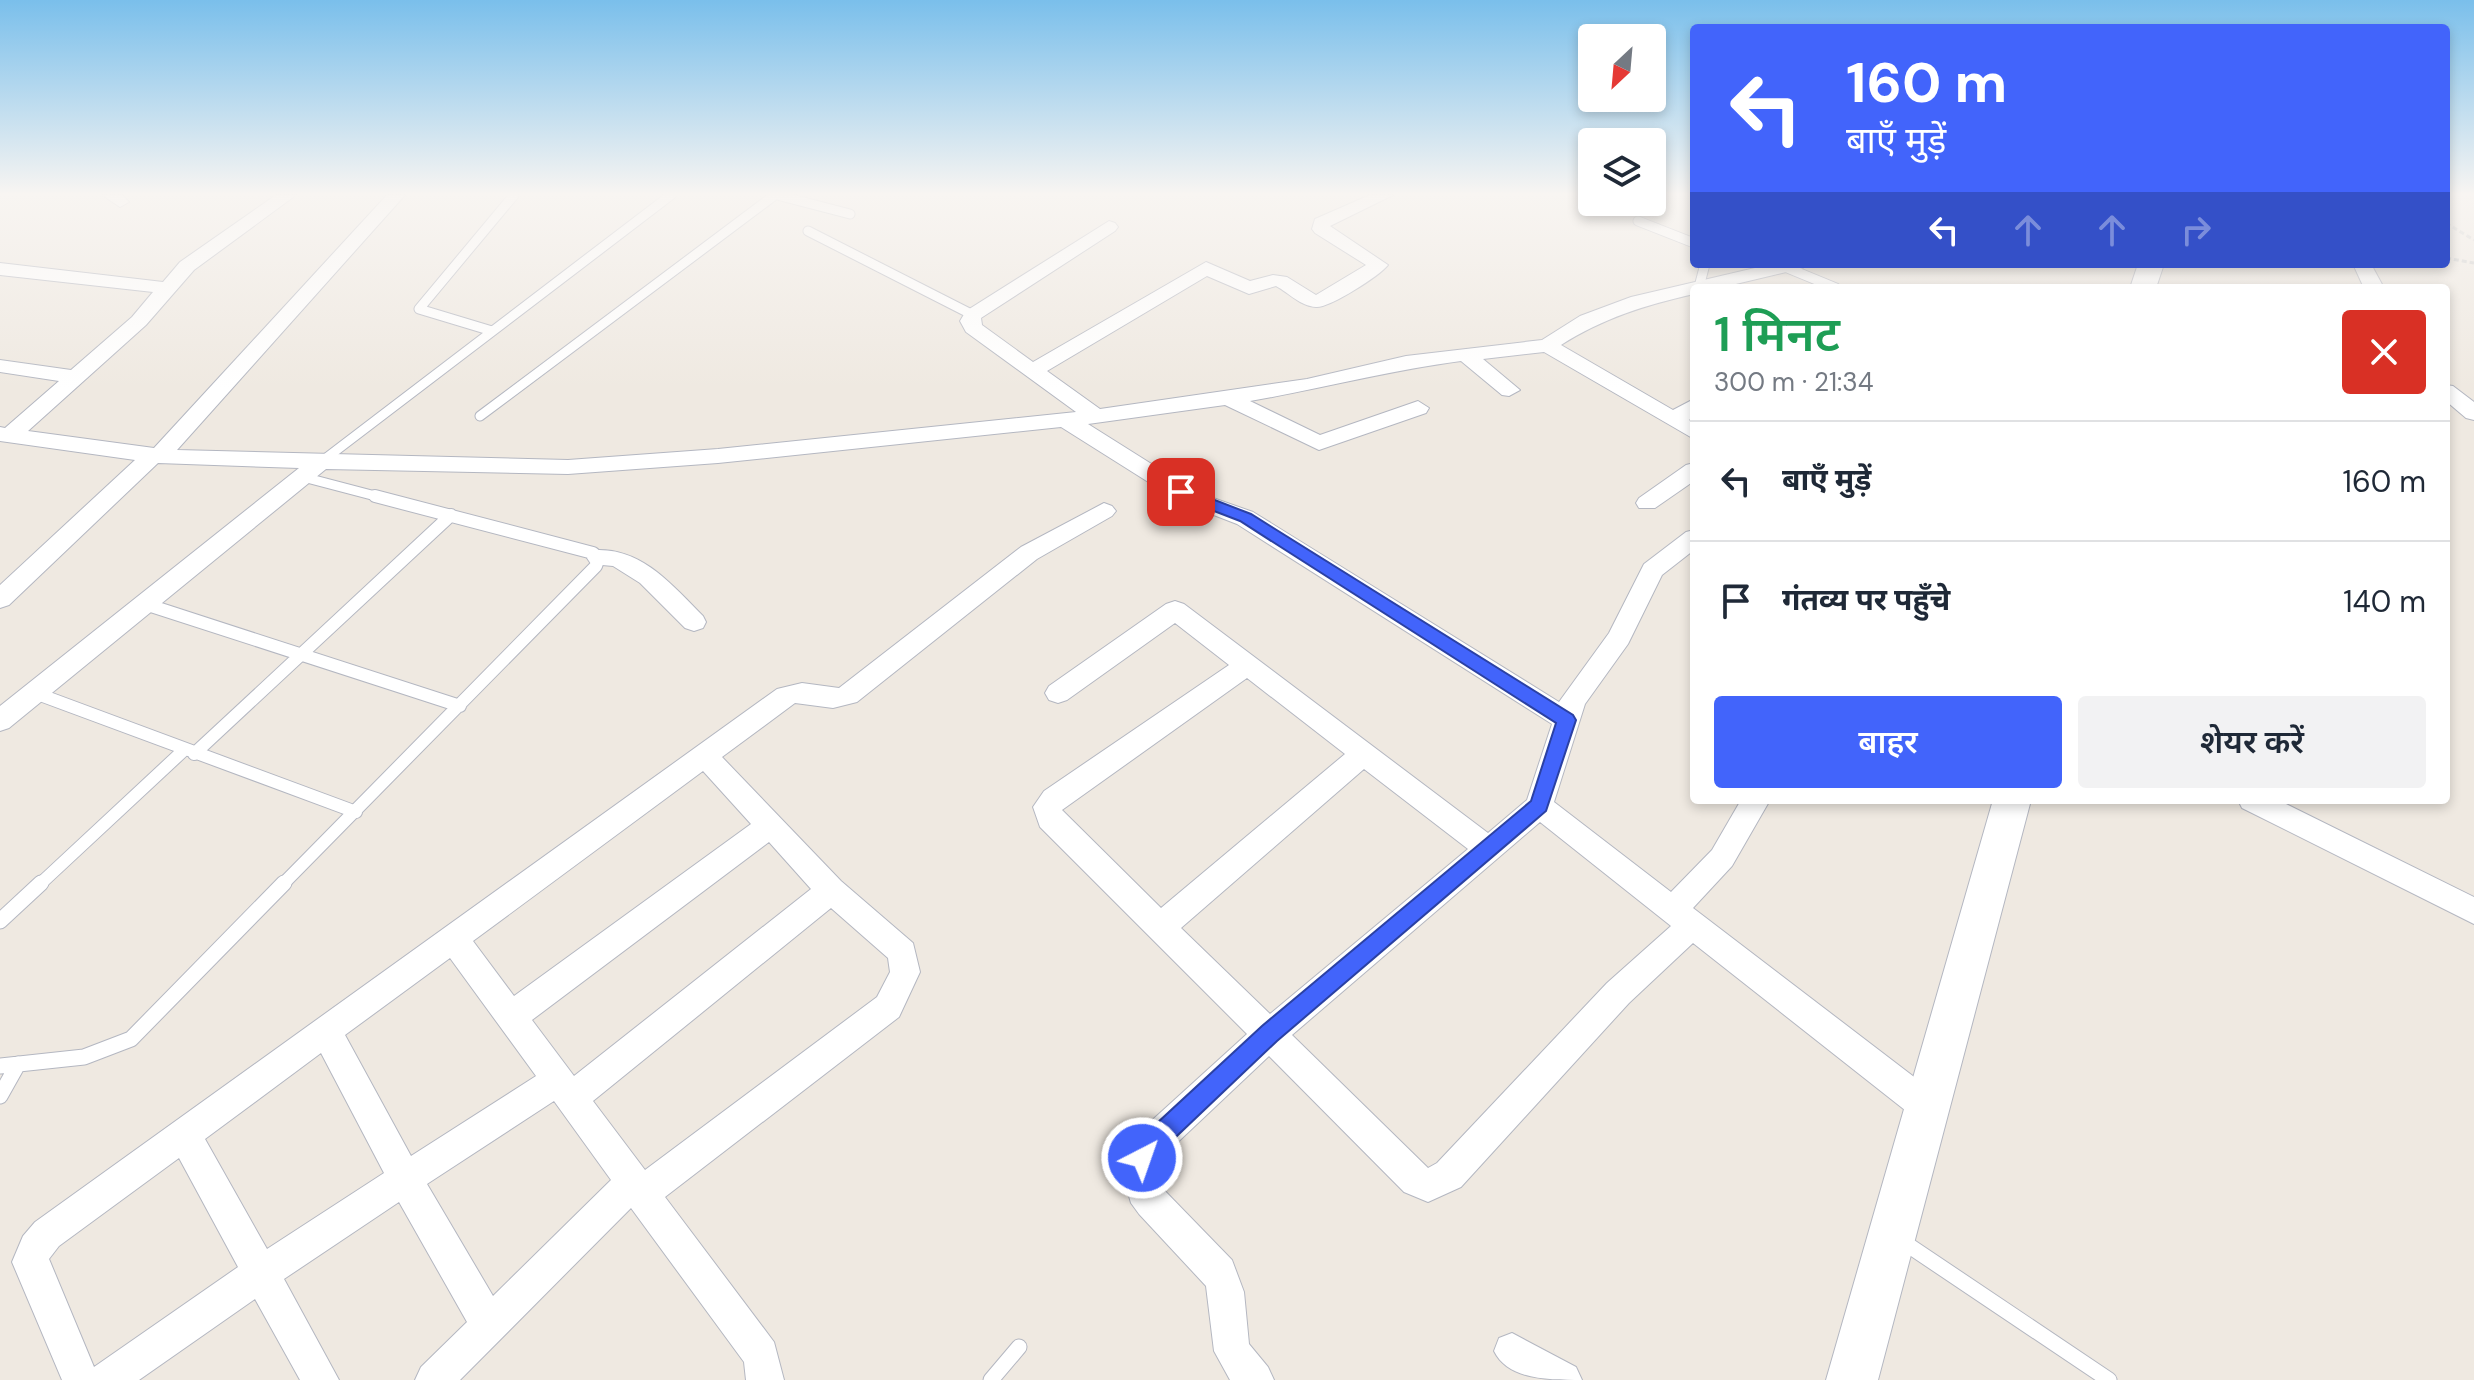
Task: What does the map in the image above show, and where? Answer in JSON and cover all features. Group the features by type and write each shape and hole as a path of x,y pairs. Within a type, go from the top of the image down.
{"street":[{"path":"4,435 139,321 165,288 196,259"},
{"path":"0,599 156,455 335,259"},
{"path":"1059,259 973,315 970,321 973,328 1097,417"},
{"path":"1032,371 1206,268 1249,288 1272,280 1282,281 1312,301 1320,301 1379,265 1370,259"},
{"path":"1712,284 1778,268"},
{"path":"5,272 165,288"},
{"path":"4,435 156,455 312,470 568,467 750,453 1097,417 1307,385 1406,362 1547,345 1587,320 1638,301 1690,289"},
{"path":"1547,345 1690,430"},
{"path":"1466,355 1509,390"},
{"path":"0,366 75,377"},
{"path":"2450,394 2474,413"},
{"path":"1228,398 1319,443 1418,408"},
{"path":"1674,420 1690,409"},
{"path":"1066,420 1188,497 1245,518 1567,720"},
{"path":"0,721 312,470"},
{"path":"1647,503 1690,473"},
{"path":"81,1380 30,1262 35,1248 47,1234 795,693 804,692 839,700 848,695 1029,553 1104,511"},
{"path":"1255,1380 1233,1354 1227,1329 1228,1295 1219,1273 1152,1202 1140,1181 1142,1158 1150,1145 1270,1034 1539,806 1578,693 1619,638 1652,570 1690,541"},
{"path":"599,558 618,558 649,577 694,622"},
{"path":"1058,693 1175,610 1489,849"},
{"path":"1247,665 1054,799 1047,807 1050,819 1416,1180 1428,1185 1449,1175 1618,993 1682,917 1754,804"},
{"path":"1160,927 1363,754"},
{"path":"434,1380 638,1188 888,1007 899,991 905,972 902,952 831,890 706,757"},
{"path":"1852,1380 2011,804"},
{"path":"2260,804 2474,911"},
{"path":"1539,806 1927,1107"},
{"path":"511,1017 771,825"},
{"path":"116,1377 261,1273 405,1179 564,1089 831,890"},
{"path":"453,938 761,1355 765,1380"},
{"path":"326,1030 405,1179 489,1325"},
{"path":"183,1133 320,1380"},
{"path":"1512,1351 1563,1380"}],"lane":[{"path":"460,259 419,309 492,331"},
{"path":"312,470 586,259"},
{"path":"480,416 690,259"},
{"path":"864,259 973,315"},
{"path":"1796,268 1828,284"},
{"path":"0,1066 85,1059 111,1052 131,1039 460,706 596,566 599,558 593,553 451,515 312,470"},
{"path":"0,921 451,515"},
{"path":"145,604 460,706"},
{"path":"35,693 356,812"},
{"path":"0,1096 18,1064"},
{"path":"1892,1234 2109,1380"},
{"path":"991,1380 1019,1347"}],"path":[{"path":"2454,259 2474,263"}],"route":[{"path":"1142,1158 1150,1145 1270,1034 1539,806 1567,720 1245,518 1181,492"}]}
